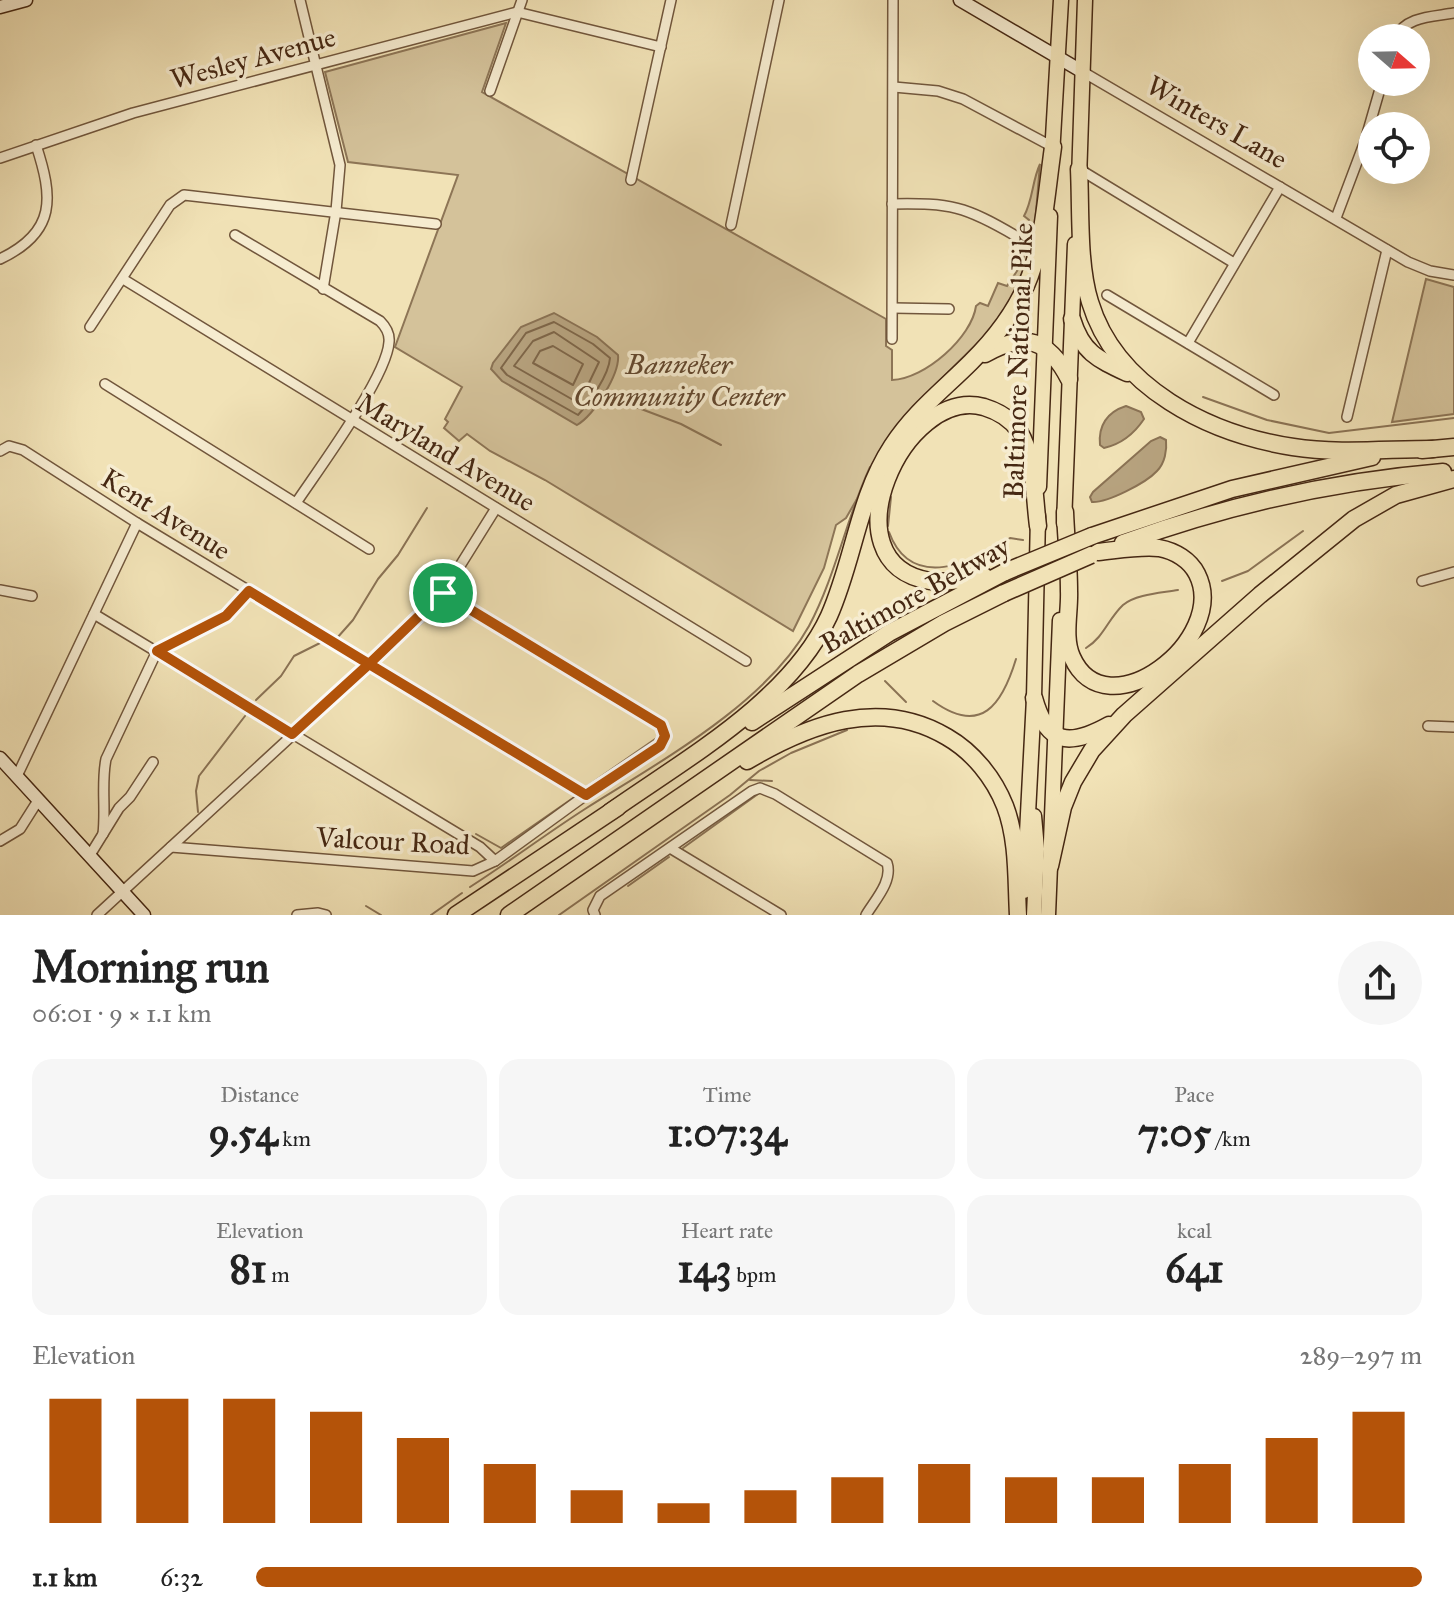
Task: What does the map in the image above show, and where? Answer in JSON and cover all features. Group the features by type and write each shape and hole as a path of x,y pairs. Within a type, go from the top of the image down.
{"highway":[{"path":"610,812 757,706 804,660 837,595 879,468 914,416 970,364 1006,323 1029,282 1040,245 1053,147"},
{"path":"1079,169 1083,264 1089,301 1104,336 1136,377"},
{"path":"1072,319 1077,336 1089,352 1203,419 1273,443 1314,449 1433,449"},
{"path":"970,364 988,352 1014,343 1035,343 1060,360 1069,379"},
{"path":"1005,572 943,582 929,581 905,572 895,564 881,544 877,517 884,486 900,453 926,423 951,408 977,405 1000,414 1018,430 1026,446 1038,526"},
{"name":"Baltimore Beltway","path":"456,915 867,646 1005,572 1092,536 1186,503 1276,477 1377,456 1454,447"},
{"name":"Baltimore Beltway","path":"509,915 858,674 944,623 1004,593 1094,554 1196,518 1254,503 1367,482 1454,472"},
{"path":"1050,866 1063,807 1073,782 1092,750 1124,715 1260,595 1354,519 1396,495 1454,479"},
{"path":"1065,512 1068,633 1072,656 1091,678 1102,684 1127,684 1154,673 1177,655 1185,644 1202,605 1200,581 1189,562 1170,551 1138,548 1094,554"},
{"path":"1034,698 1043,724 1055,736 1066,739 1106,727 1124,715"},
{"path":"606,848 784,740 825,724 848,719 894,717 917,722 954,741 969,752 995,785 1006,807 1013,837 1020,915"}],"main road":[{"path":"0,7 26,0"},
{"name":"Winters Lane","path":"960,0 1083,72"},
{"name":"Baltimore National Pike","path":"1020,915 1034,698 1038,526 1061,0"},
{"name":"Baltimore National Pike","path":"1048,915 1085,0"},
{"path":"0,758 144,915"},
{"path":"1029,767 1037,849 1034,915"}],"street":[{"path":"300,0 340,165 323,289"},
{"path":"490,91 522,0"},
{"path":"631,180 671,0"},
{"path":"731,225 779,0"},
{"path":"892,339 893,0"},
{"name":"Wesley Avenue","path":"0,158 133,113 517,12 661,47"},
{"path":"1406,24 1454,13"},
{"name":"Winters Lane","path":"1083,72 1387,250 1430,271 1454,275"},
{"path":"894,87 938,91 963,99 1053,147"},
{"path":"1336,218 1378,96"},
{"path":"0,259 27,243 45,216 47,180 36,145"},
{"path":"1079,169 1234,263"},
{"path":"1188,343 1280,187"},
{"path":"90,327 170,205 184,195 436,224"},
{"path":"892,204 949,205 975,213 1016,236"},
{"path":"235,235 380,321 389,335 383,364 351,420 296,503"},
{"path":"1347,417 1387,250"},
{"name":"Maryland Avenue","path":"123,279 746,661"},
{"path":"1107,295 1274,395"},
{"path":"893,308 949,309"},
{"path":"105,384 369,549"},
{"name":"Kent Avenue","path":"5,449 23,450 137,523 586,795"},
{"path":"97,915 443,593 496,508"},
{"path":"17,776 137,523"},
{"path":"1422,581 1454,572"},
{"path":"0,590 32,596"},
{"path":"103,834 106,810 103,772 106,759 157,651 226,616 249,591"},
{"name":"Valcour Road","path":"171,847 462,871 482,868 654,751 665,736 661,725 443,593"},
{"path":"94,614 480,847 495,861"},
{"path":"1428,726 1454,727"},
{"path":"90,855 153,762"},
{"path":"594,912 600,896 760,788 881,858 889,868 887,881 866,915"},
{"path":"0,841 20,829 39,799"},
{"path":"670,848 781,915"},
{"path":"297,915 326,915"}],"green space":[{"name":"Banneker Community Center","path":"506,23 482,92 886,319 886,346 892,350 892,380 918,372 945,354 966,330 976,306 980,303 988,306 998,283 1007,286 1023,262 1029,220 1024,216 1040,164 1035,224 1020,291 991,330 902,421 846,518 836,525 824,568 793,631 545,480 490,451 467,434 459,441 444,428 448,422 445,419 462,387 395,347 458,175 348,162 325,72"},
{"path":"1426,279 1454,287 1454,414 1392,422"}],"water":[{"path":"554,313 597,337 618,355 615,373 605,393 591,413 577,425 502,381 491,369 521,327"},
{"path":"1126,406 1141,412 1144,419 1127,438 1104,448 1100,445 1102,426 1109,416"},
{"path":"1160,437 1166,440 1166,448 1164,460 1157,471 1126,491 1092,502 1090,497 1093,492 1151,441"}],"waterway":[{"path":"604,395 681,424 721,445"},
{"path":"1203,397 1267,420 1329,433 1454,418"},
{"path":"470,887 709,729 766,681 809,626 870,467"},
{"path":"888,526 891,497"},
{"path":"337,638 353,620 427,508"},
{"path":"1222,581 1248,571 1303,531"},
{"path":"889,532 899,551 912,562 927,567 961,563 1010,538 1023,540"},
{"path":"1086,648 1128,601 1178,590"},
{"path":"256,700 281,676 294,656 324,641"},
{"path":"933,701 964,716 987,710 1004,690 1016,659"},
{"path":"885,681 906,702"},
{"path":"198,812 196,791 199,776 245,716"},
{"path":"559,915 730,795 759,771 791,753 847,730"},
{"path":"583,789 658,737"},
{"path":"750,780 772,781"},
{"path":"683,848 758,794"},
{"path":"476,834 501,848 573,798"},
{"path":"628,886 669,857"},
{"path":"431,915 462,893"},
{"path":"366,906 381,915"}],"route":[{"path":"443,593 369,664 249,591 235,608 216,623 157,651 292,734 369,664 586,795 654,751 664,741 665,730 661,725 443,593"}]}
